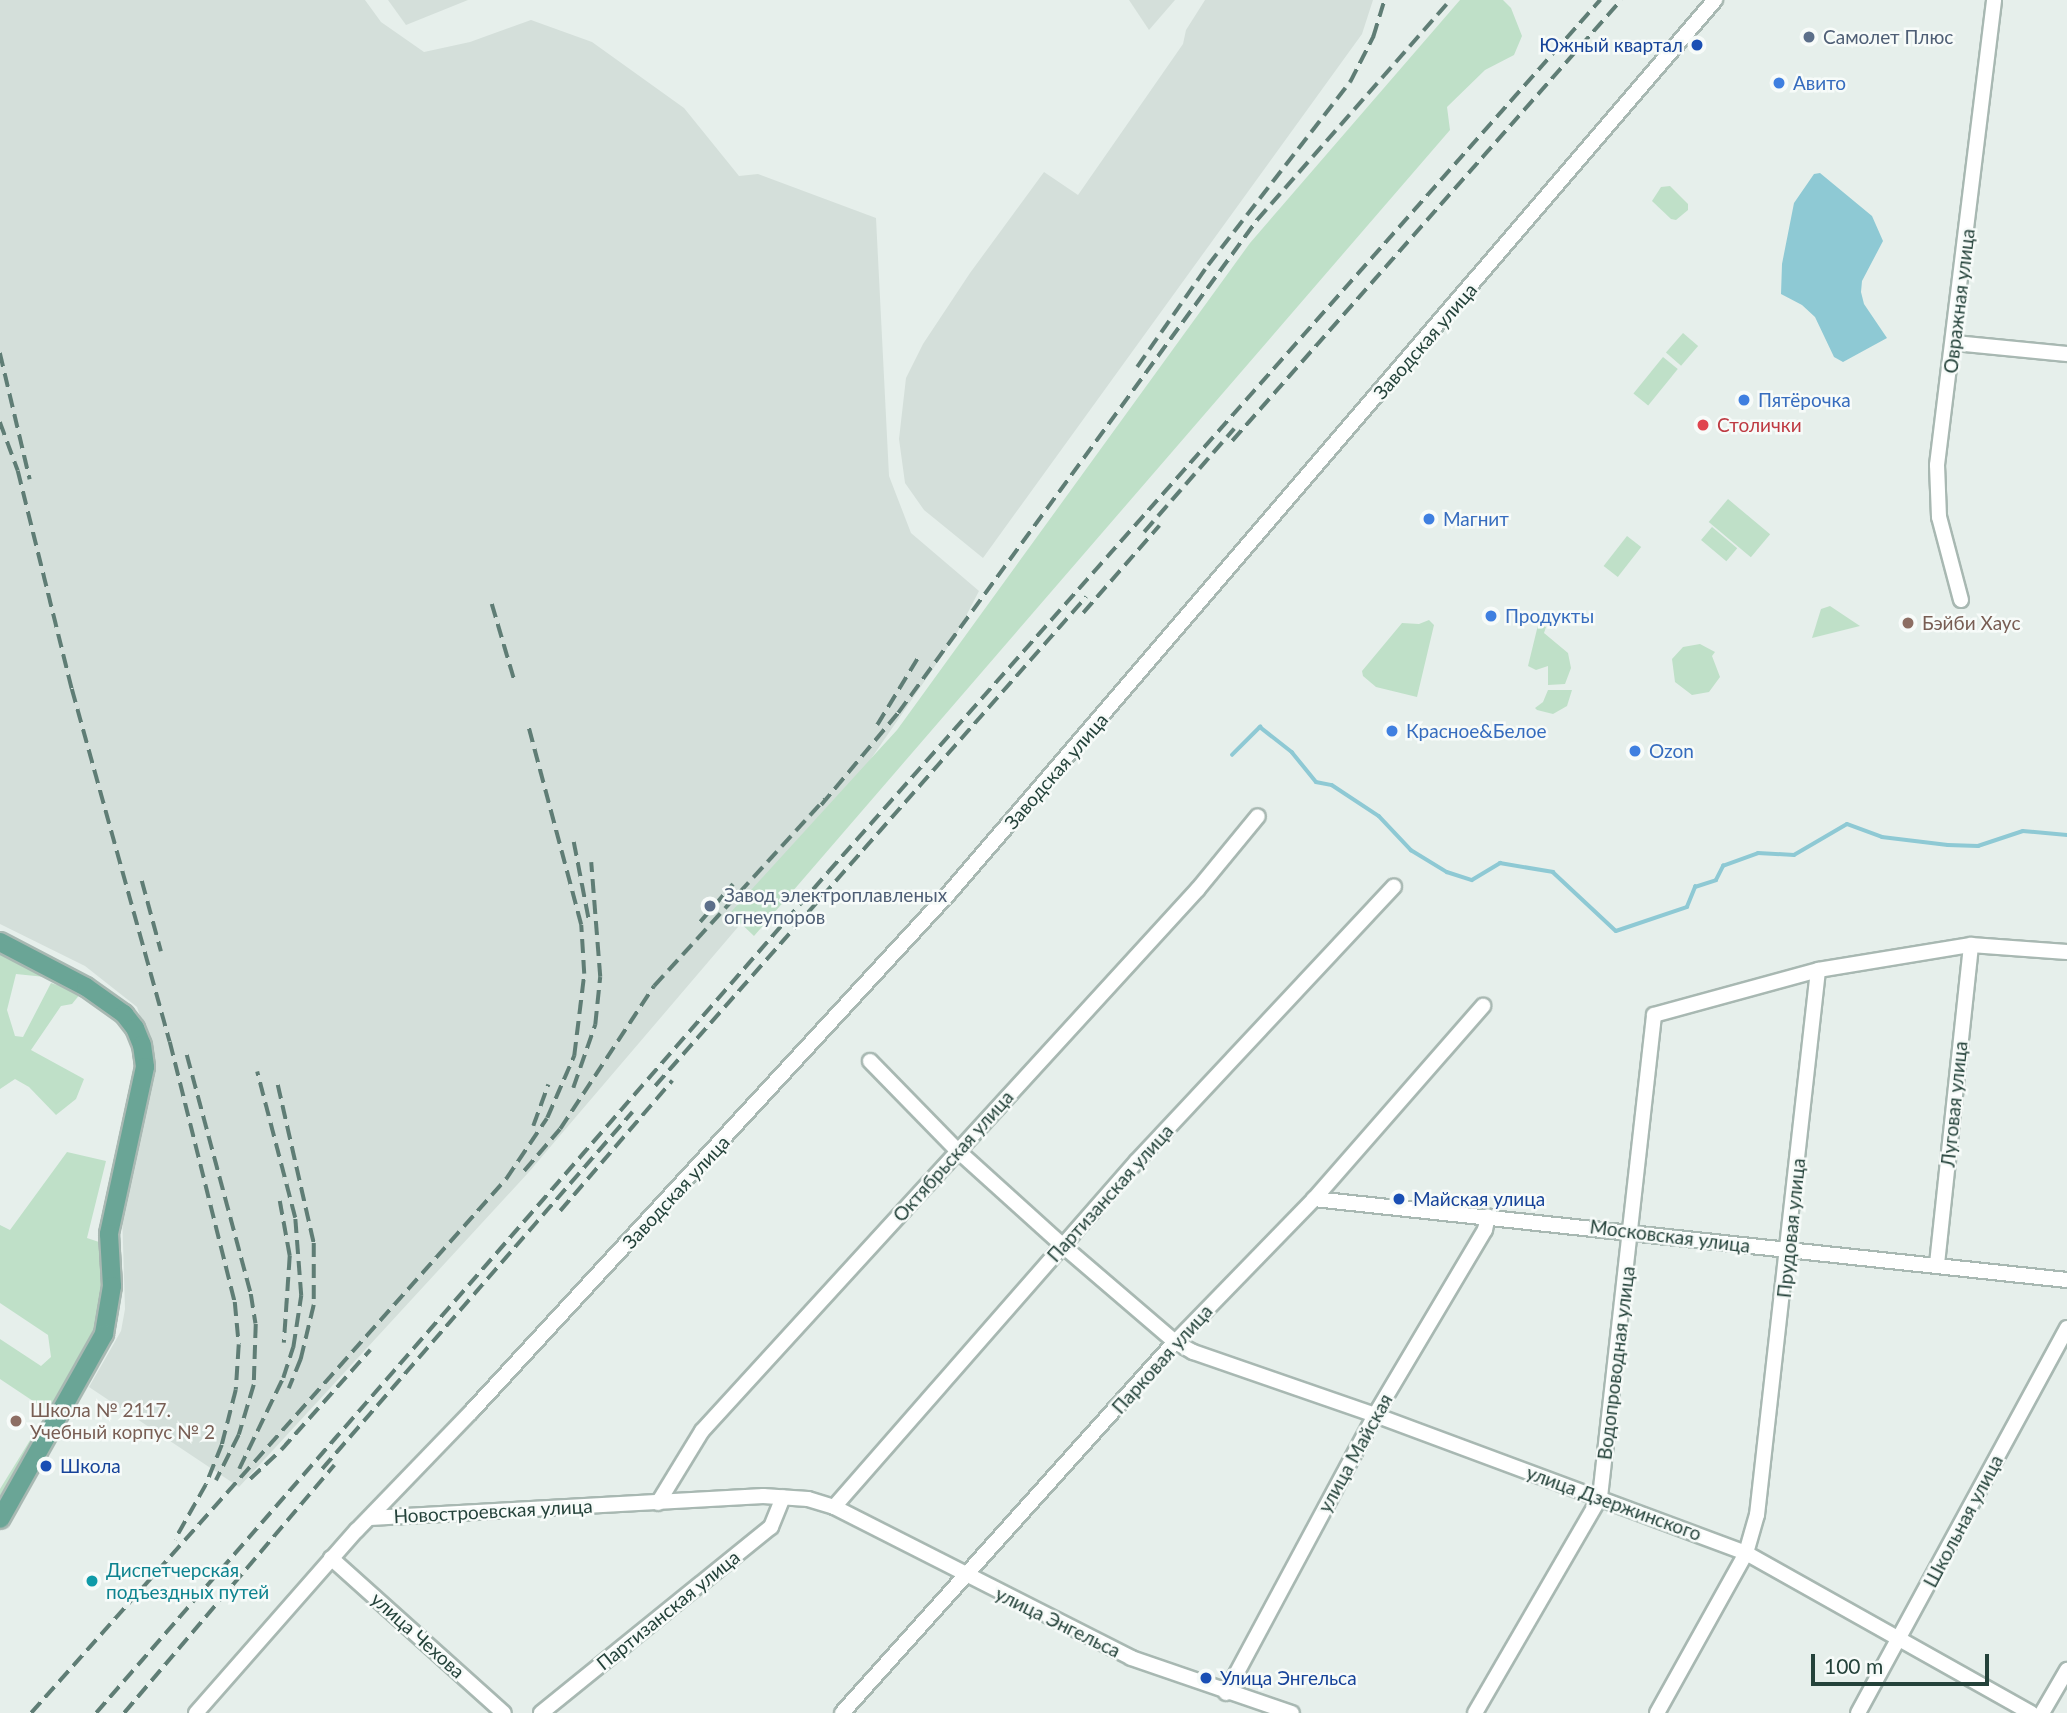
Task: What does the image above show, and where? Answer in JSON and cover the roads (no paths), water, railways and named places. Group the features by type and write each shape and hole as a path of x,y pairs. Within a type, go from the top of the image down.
{"main road":[{"path":"0,942 86,987 124,1014 135,1028 142,1045 145,1067 109,1234 112,1286 104,1334 0,1519"}],"street":[{"name":"Заводская улица","path":"370,1518 970,870 1715,0"},
{"name":"Овражная улица","path":"1961,600 1942,534 1936,488 1994,0"},
{"path":"1954,343 2067,354"},
{"name":"Октябрьская улица","path":"658,1503 702,1430 1198,889 1258,816"},
{"name":"Партизанская улица","path":"834,1507 1062,1245 1394,886"},
{"path":"1818,970 1971,944 2067,951"},
{"name":"Луговая улица","path":"1937,1264 1971,944"},
{"name":"Водопроводная улица","path":"1475,1713 1600,1497 1654,1015 1818,970"},
{"name":"Прудовая улица","path":"1657,1713 1746,1553 1757,1515 1789,1250 1818,970"},
{"name":"Парковая улица","path":"842,1713 967,1577 1175,1342 1314,1199 1483,1006"},
{"name":"улица Дзержинского","path":"870,1061 957,1150 1175,1342 1193,1352 1375,1415 1746,1553 2031,1713"},
{"name":"Московская улица","path":"1314,1199 2067,1280"},
{"name":"улица Майская","path":"1226,1693 1375,1415 1485,1230 1489,1216"},
{"name":"Школьная улица","path":"1858,1713 2067,1328"},
{"name":"Новостроевская улица","path":"197,1713 370,1518 783,1497 808,1499 834,1507"},
{"name":"Партизанская улица","path":"541,1713 771,1527 783,1497"},
{"name":"улица Энгельса","path":"834,1507 967,1577 1131,1658 1226,1693 1292,1713"},
{"name":"улица Чехова","path":"331,1559 504,1713"},
{"path":"2042,1713 2067,1670"}],"water":[{"path":"1820,173 1872,216 1883,241 1862,281 1861,292 1864,304 1887,338 1843,362 1834,357 1815,317 1802,305 1781,294 1782,264 1794,203 1814,174"}],"waterway":[{"path":"1232,755 1260,727 1292,752 1316,782 1332,785 1379,816 1411,850 1447,872 1472,880 1500,863 1553,872 1616,931 1687,907 1695,887 1716,880 1723,866 1758,853 1794,855 1847,824 1882,837 1948,845 1978,846 2023,831 2067,835"}],"railway":[{"path":"1137,367 1208,265 1350,82 1373,37 1384,0"},
{"path":"821,805 898,713 1257,220 1450,0"},
{"path":"96,1713 828,872 1600,0"},
{"path":"1232,441 1621,0"},
{"path":"0,353 30,480"},
{"path":"0,422 18,471 72,689 170,1042 235,1302 239,1345 236,1390 222,1445 206,1485 175,1540"},
{"path":"1144,532 1234,429"},
{"path":"1083,613 1159,526"},
{"path":"655,1086 1086,597"},
{"path":"492,604 515,682"},
{"path":"877,725 919,656"},
{"path":"31,1713 506,1179 547,1118 574,1056 584,974 581,925 528,726"},
{"path":"524,1171 560,1129 654,986 825,799"},
{"path":"574,842 589,920"},
{"path":"573,1088 595,1025 600,977 591,862"},
{"path":"142,881 161,951"},
{"path":"700,922 733,884"},
{"path":"187,1055 251,1294 256,1324 254,1385 239,1435 216,1481"},
{"path":"239,1469 283,1378 293,1348 301,1296 295,1218 257,1072"},
{"path":"560,1211 672,1081"},
{"path":"278,1085 314,1243 314,1305 301,1359 289,1389"},
{"path":"533,1126 548,1085"},
{"path":"322,1469 632,1112"},
{"path":"280,1201 290,1256 284,1343"},
{"path":"250,1479 281,1450 370,1350"},
{"path":"124,1713 334,1465"}],"place":[{"name":"Самолет Плюс","path":"1809,37"},
{"name":"Южный квартал","path":"1697,45"},
{"name":"Авито","path":"1779,83"},
{"name":"Пятёрочка","path":"1744,400"},
{"name":"Столички","path":"1703,425"},
{"name":"Магнит","path":"1429,519"},
{"name":"Продукты","path":"1491,616"},
{"name":"Бэйби Хаус","path":"1908,623"},
{"name":"Красное&Белое","path":"1392,731"},
{"name":"Ozon","path":"1635,751"},
{"name":"Завод электроплавленых огнеупоров","path":"710,906"},
{"name":"Майская улица","path":"1399,1199"},
{"name":"Школа № 2117. Учебный корпус № 2","path":"16,1421"},
{"name":"Школа","path":"46,1466"},
{"name":"Диспетчерская подъездных путей","path":"92,1581"},
{"name":"Улица Энгельса","path":"1206,1678"}]}
